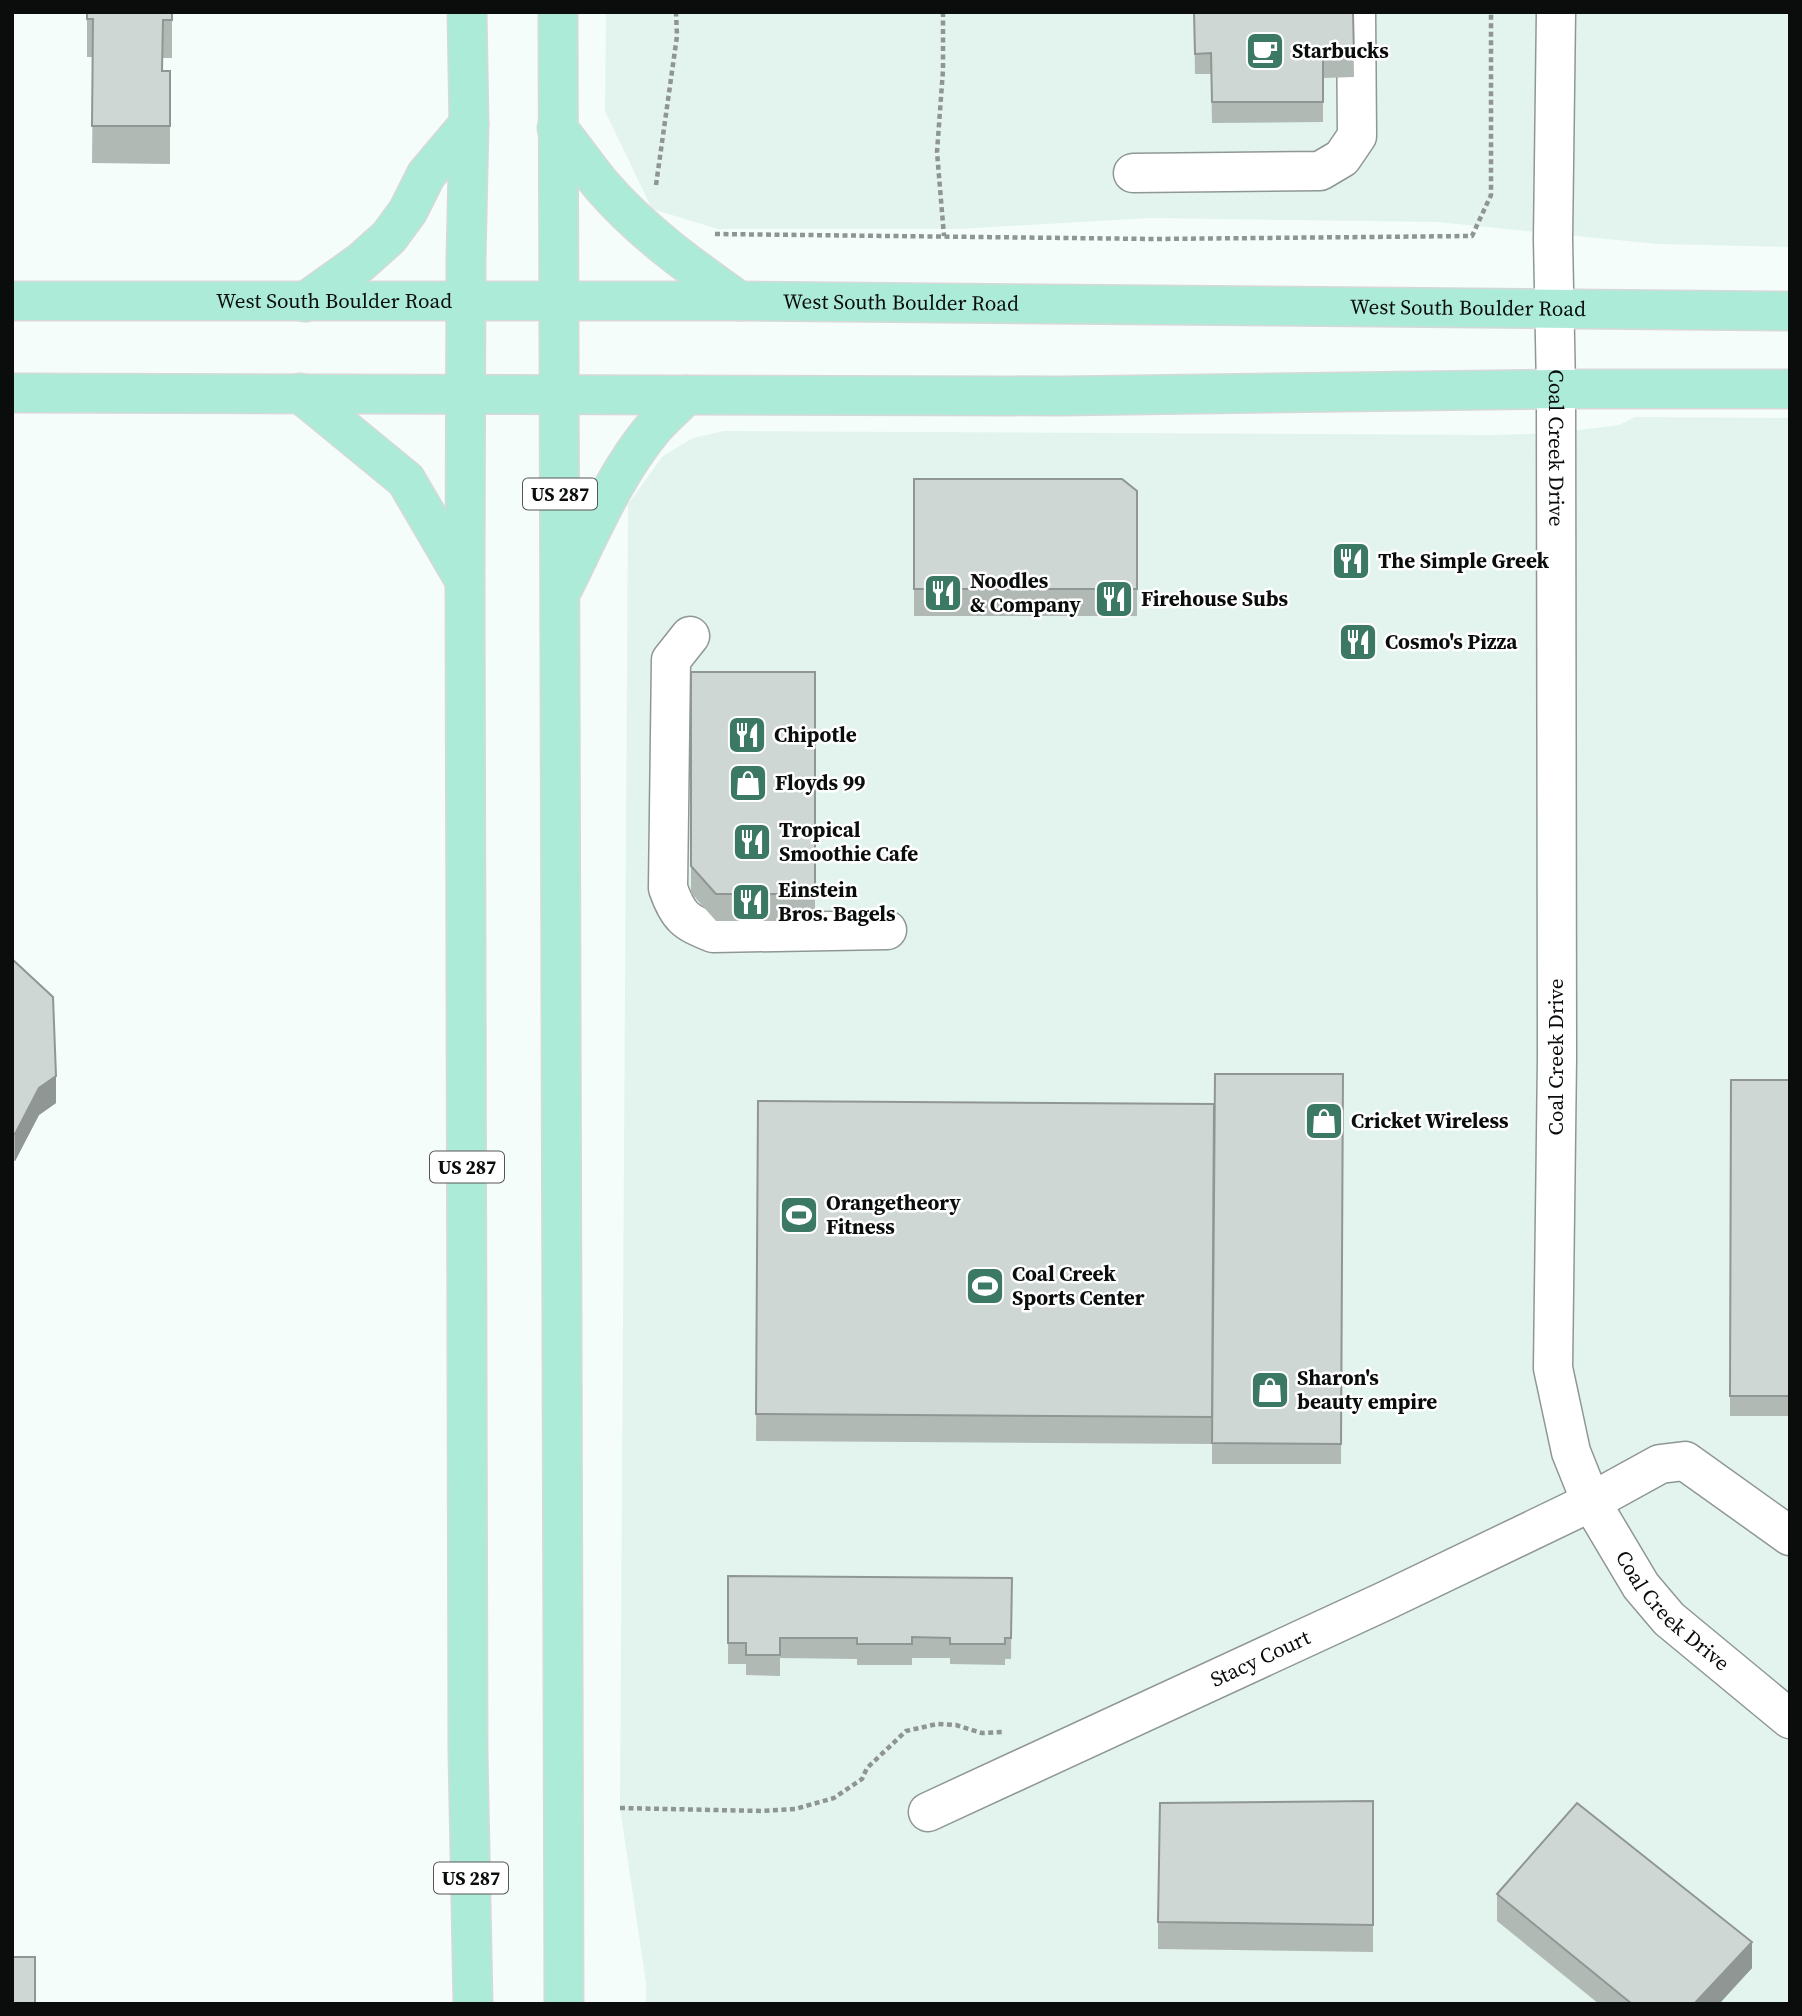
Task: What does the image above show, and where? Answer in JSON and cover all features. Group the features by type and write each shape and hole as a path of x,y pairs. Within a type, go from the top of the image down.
{"main road":[{"name":"US 287","path":"467,12 469,124 465,581 468,1726 473,2004"},
{"name":"US 287","path":"558,12 564,2004"},
{"path":"305,302 361,262 389,237 408,211 426,175 469,124"},
{"path":"557,128 603,187 634,219 678,258 739,301"},
{"name":"West South Boulder Road","path":"12,301 739,301 1790,311"},
{"path":"12,393 1061,396 1556,389 1790,390"},
{"path":"300,393 406,480 465,581"},
{"path":"560,595 623,471 654,427 686,395"}],"street":[{"path":"1133,173 1320,172 1342,158 1357,136 1356,12"},
{"name":"Coal Creek Drive","path":"1556,12 1554,308 1557,1058 1553,1368 1571,1452 1591,1502 1641,1586 1669,1619 1790,1719"},
{"path":"690,636 671,660 668,888 676,910 689,923 713,933 887,930"},
{"name":"Stacy Court","path":"928,1812 1387,1600 1591,1502 1660,1464 1685,1461 1790,1535"}],"path":[{"path":"656,186 677,36 676,12"},
{"path":"943,12 943,70 937,152 944,236"},
{"path":"620,1808 762,1811 795,1809 834,1798 862,1779 867,1769 906,1731 937,1724 956,1725 982,1733 1003,1732 1016,1726"}],"shaded area":[{"path":"606,12 1790,12 1790,247 1657,244 1437,222 1149,218 959,229 718,229 652,209 605,111"},
{"path":"1635,417 1790,418 1790,2004 646,2004 646,1983 620,1808 628,504 663,456 693,438 724,431 1493,435 1556,433 1619,425"}],"building":[{"path":"87,12 172,12 172,20 163,20 162,71 170,71 170,126 92,126 93,19 87,19"},
{"path":"1194,12 1353,12 1354,56 1323,57 1323,102 1212,102 1211,53 1195,54"},
{"path":"914,479 1122,479 1137,491 1137,589 914,589"},
{"path":"691,672 815,672 815,894 716,894 691,866"},
{"path":"12,959 53,997 56,1076 39,1088 15,1134 12,1134"},
{"path":"1215,1074 1343,1074 1341,1444 1212,1443"},
{"path":"1731,1080 1790,1080 1790,1396 1730,1396"},
{"name":"Coal Creek Sports Center","path":"758,1101 1214,1104 1212,1417 756,1414"},
{"path":"728,1576 1012,1578 1011,1638 1005,1638 1005,1644 950,1644 950,1638 912,1637 912,1644 857,1644 857,1638 780,1638 780,1655 746,1655 746,1643 728,1643"},
{"path":"1373,1801 1373,1925 1158,1922 1160,1803"},
{"path":"1577,1803 1752,1942 1694,2004 1632,2004 1497,1894"},
{"path":"12,1957 35,1957 35,2004 12,2004"}],"place":[{"name":"Starbucks","path":"1265,51"},
{"name":"The Simple Greek","path":"1351,561"},
{"name":"Noodles & Company","path":"943,593"},
{"name":"Firehouse Subs","path":"1114,599"},
{"name":"Cosmo's Pizza","path":"1358,642"},
{"name":"Chipotle","path":"747,735"},
{"name":"Floyds 99","path":"748,783"},
{"name":"Tropical Smoothie Cafe","path":"752,842"},
{"name":"Einstein Bros. Bagels","path":"751,902"},
{"name":"Cricket Wireless","path":"1324,1121"},
{"name":"Orangetheory Fitness","path":"799,1215"},
{"name":"Coal Creek Sports Center","path":"985,1286"},
{"name":"Sharon's beauty empire","path":"1270,1390"}]}
